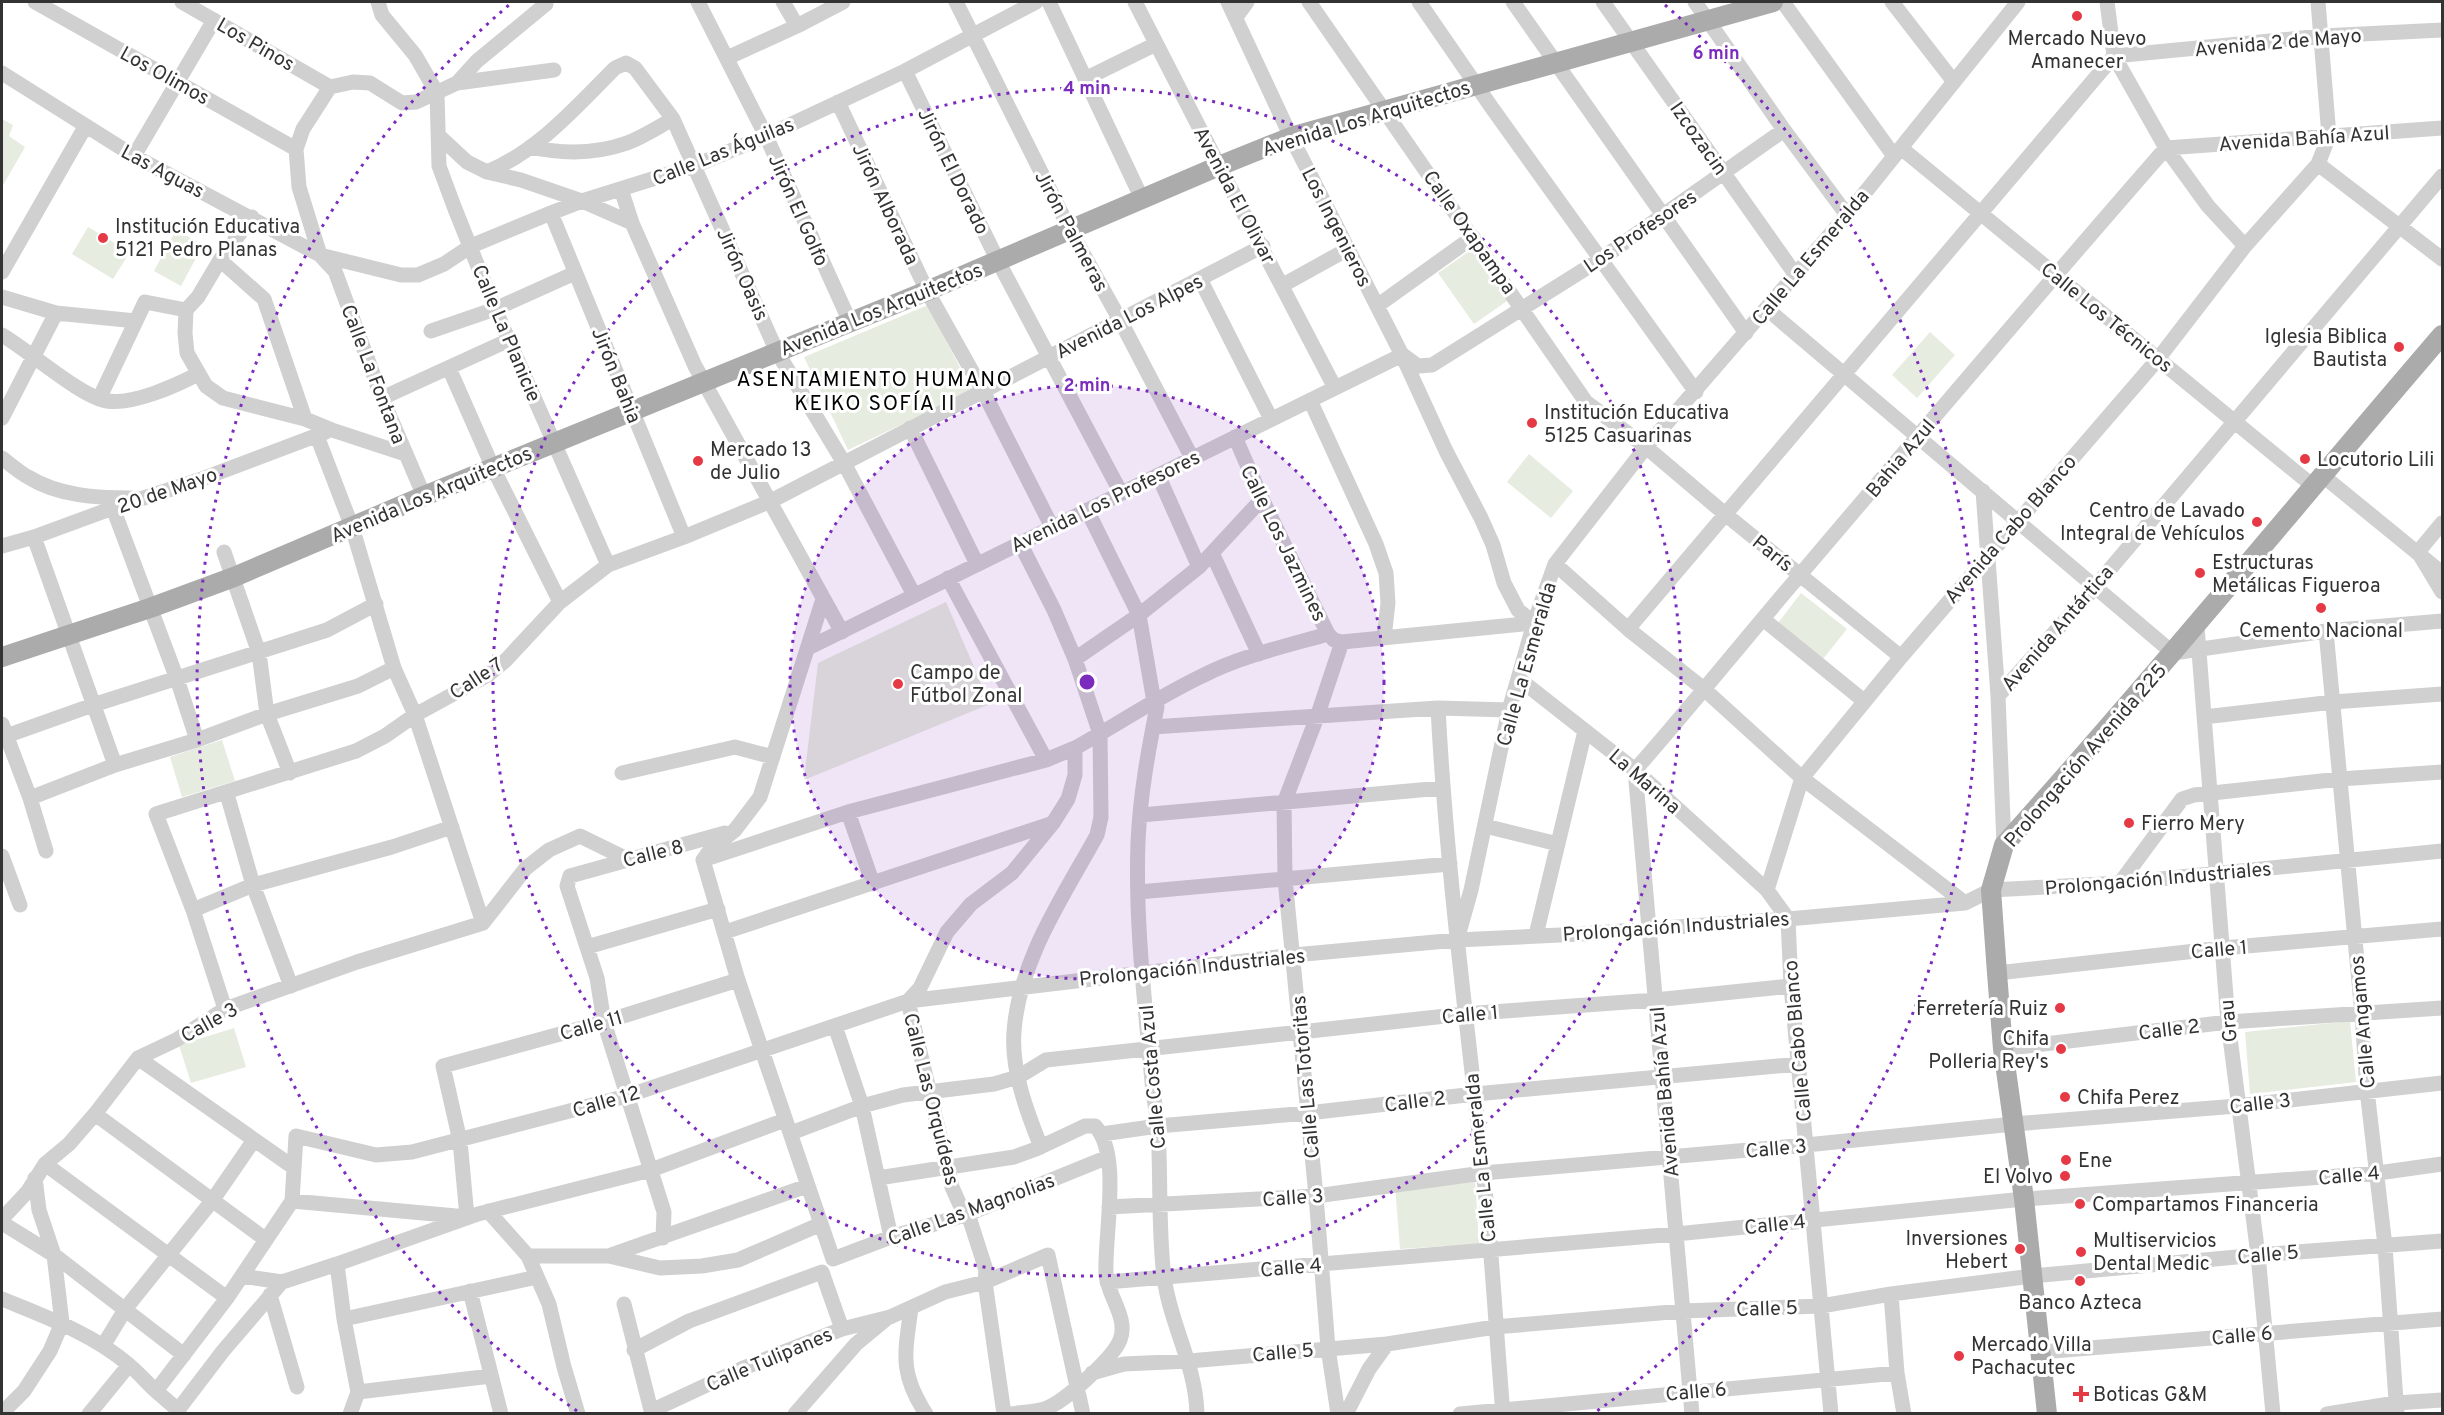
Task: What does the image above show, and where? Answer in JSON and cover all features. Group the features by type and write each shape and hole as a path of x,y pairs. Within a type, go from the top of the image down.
{"main road":[{"name":"Avenida Los Arquitectos","path":"2,657 150,608 234,577 424,496 927,291 1291,137 1773,2"},
{"name":"Prolongación Avenida 225","path":"2047,1413 2024,1199 2003,1049 1997,973 1991,890 2004,845 2197,626 2442,335"}],"street":[{"name":"Los Olimos","path":"35,2 296,149"},
{"name":"Los Pinos","path":"182,2 330,87"},
{"path":"378,2 382,15 415,55 438,93"},
{"name":"Jirón El Golfo","path":"698,2 766,136 850,322"},
{"path":"783,2 797,26"},
{"path":"727,58 843,2"},
{"name":"Jirón Palmeras","path":"956,2 1070,231 1120,320 1192,458"},
{"name":"Calle Las Águilas","path":"401,275 418,275 432,270 471,246 551,213 694,166 766,136 905,71 1036,2"},
{"path":"1049,2 1142,199"},
{"name":"Avenida El Olivar","path":"1135,2 1335,388"},
{"name":"Los Ingenieros","path":"1228,2 1291,137 1402,355 1493,545 1504,583 1518,610 1534,623"},
{"path":"1236,17 1247,2"},
{"name":"Calle Oxapampa","path":"1309,2 1524,309 1586,402 1646,447"},
{"path":"1419,2 1476,86 1696,392"},
{"path":"1513,2 1557,61 1746,333"},
{"name":"Izcozacin","path":"1603,2 1795,274"},
{"path":"1695,2 1784,130 1847,214"},
{"name":"Calle Los Técnicos","path":"1783,2 1897,152 1980,213 2234,421 2418,552 2442,573"},
{"path":"1892,2 1954,82"},
{"name":"Calle La Esmeralda","path":"1503,1411 1484,1173 1457,940 1471,890 1509,710 1534,623 1555,564 1646,447 1696,392 1847,214 2018,2"},
{"path":"2107,2 2114,56 2166,148 2208,206 2245,246"},
{"path":"2318,2 2329,136 2318,164 2442,259"},
{"path":"320,255 299,187 296,149 303,129 330,87 352,82 370,83 402,103 416,102 457,83 477,61 546,4"},
{"path":"134,156 214,20"},
{"name":"Avenida 2 de Mayo","path":"2114,56 2322,36 2442,30"},
{"path":"1085,79 1156,44"},
{"path":"1628,629 2114,56"},
{"name":"Jirón Oasis","path":"530,147 567,117 615,68 626,63 635,68 673,119 777,352 844,463 914,595"},
{"path":"457,83 554,70"},
{"name":"Jirón El Dorado","path":"905,71 998,261 1121,493"},
{"name":"Las Aguas","path":"2,73 134,156 320,255 401,275"},
{"name":"Calle La Planicie","path":"438,93 439,166 495,309 608,565"},
{"name":"Jirón Alborada","path":"838,102 927,291 983,391 1052,527"},
{"path":"487,172 509,163 530,147 556,153 602,150 628,143 673,119"},
{"path":"2,272 8,248 85,127"},
{"name":"Avenida Bahía Azul","path":"2166,148 2442,128"},
{"name":"Los Profesores","path":"1402,355 1418,366 1432,365 1524,309 1664,216 1784,130"},
{"path":"439,136 467,162 487,172 521,180 582,201 632,223"},
{"name":"Bahia Azul","path":"1635,770 2055,275 2166,148"},
{"name":"Avenida Cabo Blanco","path":"1767,890 1802,778 1901,657 2158,359 2245,246 2318,164"},
{"name":"Avenida Antártica","path":"1998,696 2094,588 2442,176"},
{"path":"621,189 632,223 695,366 842,632"},
{"name":"Jirón Bahia","path":"551,213 684,537"},
{"path":"252,217 220,260 198,297 186,310 187,353 198,374 206,386 223,398 305,419 405,454"},
{"path":"1377,306 1473,237"},
{"name":"Avenida Los Alpes","path":"771,501 1263,246"},
{"path":"1282,285 1348,249"},
{"name":"Calle La Fontana","path":"320,255 335,272 382,398 424,496"},
{"path":"220,260 264,299 305,419"},
{"path":"431,331 495,309 575,273"},
{"path":"1200,279 1271,419"},
{"path":"2,297 56,313 136,321"},
{"path":"99,399 145,302 186,310"},
{"path":"1767,309 2173,653 2326,631 2442,621"},
{"path":"2,418 56,313"},
{"path":"2,335 99,399 108,402 136,398 170,389 198,374"},
{"path":"382,398 509,340"},
{"name":"Avenida Los Profesores","path":"808,648 1402,355"},
{"path":"449,368 493,468 560,602"},
{"path":"1310,400 1376,544 1386,573 1388,603 1384,638"},
{"path":"910,429 977,564"},
{"name":"20 de Mayo","path":"2,546 199,480 332,430"},
{"path":"317,436 352,527 394,668 415,715 483,923"},
{"name":"Calle Los Jazmines","path":"1234,437 1262,499 1335,638"},
{"name":"París","path":"1646,447 1901,657"},
{"path":"2,458 30,478 63,491 94,498 143,498"},
{"path":"1158,475 1199,567"},
{"path":"1983,491 1986,558 1998,696 2004,845"},
{"path":"1075,658 1138,615 1199,567 1262,499"},
{"name":"Calle 7","path":"193,910 156,814 227,794 356,751 488,675 506,660 560,602 608,565 771,501"},
{"path":"113,508 198,740"},
{"name":"Calle Costa Azul","path":"1087,510 1138,615 1154,702 1157,707 1145,767 1138,892 1149,1048 1158,1126 1165,1279 1174,1317 1189,1361 1197,1395 1197,1413"},
{"path":"2442,523 2418,552 2442,592"},
{"path":"34,537 115,765"},
{"path":"878,1178 1014,1157 1041,1147 1018,1077 1014,1033 1022,988 1034,951 1097,835 1101,817 1100,734 1075,658 1020,543"},
{"path":"224,552 259,654 267,714 290,772"},
{"path":"1212,554 1259,654"},
{"path":"1555,564 1628,629 1705,690 1802,778 1965,903"},
{"path":"948,578 1046,760"},
{"path":"703,860 711,849 735,830 760,797 823,599"},
{"path":"46,851 30,798 3,728 93,705 259,654 327,630 376,604"},
{"path":"1763,619 1864,701"},
{"path":"703,860 848,812 1046,760 1075,748 1203,675 1259,654 1335,638 1384,638 1534,623"},
{"name":"Grau","path":"2197,626 2208,795 2228,1022 2237,1106 2258,1255 2273,1413"},
{"name":"Calle Angamos","path":"2326,631 2367,1090 2378,1173 2392,1323 2396,1408"},
{"name":"Calle Las Totoritas","path":"1335,638 1317,717 1284,803 1286,879 1328,1348 1338,1413"},
{"path":"30,798 115,765 198,740 267,714 358,686 394,668"},
{"name":"La Marina","path":"1518,678 1635,770 1767,890"},
{"path":"2204,717 2333,702 2442,694"},
{"path":"1438,708 1442,788 1457,940"},
{"path":"1153,727 1438,708 1509,710"},
{"path":"1536,935 1585,731"},
{"path":"622,772 735,747 773,757"},
{"name":"Calle Las Orquídeas","path":"1004,1413 986,1270 968,1214 960,1205 952,1187 908,1001 920,988 946,932 970,904 1012,873 1053,823 1068,799 1075,775 1075,748"},
{"name":"Avenida Bahía Azul","path":"1635,770 1692,1413"},
{"path":"2120,883 2182,799 2194,795 2340,779 2442,772"},
{"path":"1141,815 1442,788"},
{"path":"227,794 253,885 291,986"},
{"path":"848,812 873,884"},
{"path":"725,932 1053,823"},
{"path":"1485,826 1558,844"},
{"path":"225,1009 193,910 253,885 392,847 452,827"},
{"name":"Calle 8","path":"587,946 570,899 567,886 570,876 735,830"},
{"path":"483,923 526,868 549,850 579,836 627,859"},
{"name":"Prolongación Industriales","path":"908,1001 1022,988 1051,982 1294,955 1457,940 1788,920 1965,903 1991,890 2120,883 2442,851"},
{"path":"2,856 20,905"},
{"path":"528,1256 608,1256 660,1268 702,1266 738,1260 821,1224 738,980 703,860"},
{"path":"1138,892 1449,864"},
{"path":"1767,890 1788,920"},
{"path":"663,1238 664,1212 604,1022 597,978 587,946 718,909"},
{"name":"Calle Cabo Blanco","path":"1788,920 1791,986 1831,1413"},
{"name":"Calle 3","path":"2,1221 28,1191 45,1164 69,1144 138,1058 176,1040 225,1009 357,962 483,923"},
{"name":"Calle 1","path":"1997,973 2223,948 2442,929"},
{"name":"Calle 11","path":"460,1141 443,1066 604,1022 738,980"},
{"name":"Calle 1","path":"282,1282 467,1217 651,1170 788,1126 903,1095 994,1084 1018,1077 1047,1059 1464,1014 1656,1000 1791,986"},
{"name":"Calle 12","path":"293,1167 296,1136 376,1155 412,1152 627,1096 763,1048 908,1001"},
{"name":"Calle 2","path":"2003,1049 2228,1022 2442,1008"},
{"path":"835,1026 862,1106 891,1237"},
{"path":"138,1058 293,1167 292,1201 227,1298 156,1391"},
{"name":"Calle 2","path":"1041,1147 1085,1126 1095,1126 1102,1134 1158,1126 1308,1113 1474,1094 1799,1064"},
{"name":"Calle 3","path":"1109,1207 1316,1196 1484,1173 2014,1124 2237,1106 2442,1083"},
{"path":"95,1114 265,1239"},
{"path":"1010,1413 1046,1408 1063,1400 1112,1353 1120,1341 1122,1332 1120,1317 1107,1282 1108,1157 1102,1134"},
{"path":"103,1346 126,1308 212,1201 254,1140"},
{"path":"292,1201 467,1217 460,1141"},
{"name":"Calle Las Magnolias","path":"821,1224 833,1259 891,1237 968,1214 1108,1157"},
{"path":"45,1164 227,1298"},
{"name":"Calle 4","path":"1107,1282 1165,1279 1676,1234 2024,1199 2378,1173 2442,1164"},
{"path":"2,1413 24,1391 50,1351 62,1323 54,1255 39,1210 35,1178"},
{"path":"608,1256 807,1186"},
{"path":"488,1211 528,1256 549,1304 578,1413"},
{"path":"2,1221 54,1255 126,1308 184,1355"},
{"name":"Calle 5","path":"1092,1373 1124,1364 1189,1361 1387,1344 1495,1327 1683,1311 1821,1306 1891,1294 2032,1276 2442,1241"},
{"name":"Calle Tulipanes","path":"652,1412 741,1369 842,1329 890,1317 945,1292 986,1282 1048,1255 1076,1388"},
{"path":"338,1264 344,1319 358,1392 350,1413"},
{"path":"634,1350 689,1321 822,1272 842,1329"},
{"path":"242,1276 282,1282"},
{"path":"344,1319 537,1277"},
{"path":"2,1299 62,1323 103,1346 129,1365 178,1410 223,1351 282,1282"},
{"path":"470,1291 501,1413"},
{"path":"1891,1294 1904,1413"},
{"path":"270,1295 297,1387"},
{"path":"624,1304 634,1350 652,1412"},
{"path":"911,1308 905,1354 906,1370 926,1413"},
{"name":"Calle Tulipanes","path":"795,1413 856,1344 890,1317"},
{"name":"Calle 6","path":"2041,1352 2442,1319"},
{"path":"1346,1413 1369,1369 1387,1344"},
{"path":"97,1411 129,1365"},
{"name":"Calle 6","path":"1460,1413 1503,1411 1898,1373"},
{"path":"358,1392 491,1376"},
{"path":"1076,1388 1083,1413"},
{"path":"2327,1413 2396,1408 2442,1400"}],"shaded area":[{"path":"2,119 13,125 9,136 25,147 2,187"},
{"path":"88,227 130,252 113,279 72,254"},
{"path":"176,230 203,245 181,286 154,271"},
{"path":"1471,250 1507,301 1474,324 1438,273"},
{"path":"928,305 972,391 848,450 804,357"},
{"path":"1930,332 1955,355 1917,398 1892,375"},
{"path":"1529,454 1573,491 1551,518 1507,482"},
{"path":"1801,593 1847,629 1823,659 1778,623"},
{"name":"Campo de Fútbol Zonal","path":"946,602 990,704 804,780 818,663"},
{"path":"222,740 235,781 182,797 170,757"},
{"path":"2350,1021 2356,1082 2250,1094 2245,1032"},
{"path":"234,1028 246,1067 191,1083 179,1045"},
{"path":"1475,1178 1479,1244 1400,1249 1395,1186"}],"place":[{"name":"Mercado Nuevo Amanecer","path":"2077,16"},
{"name":"Institución Educativa 5121 Pedro Planas","path":"103,238"},
{"name":"Iglesia Biblica Bautista","path":"2399,347"},
{"name":"Institución Educativa 5125 Casuarinas","path":"1532,423"},
{"name":"Locutorio Lili","path":"2305,459"},
{"name":"Mercado 13 de Julio","path":"698,461"},
{"name":"Centro de Lavado Integral de Vehículos","path":"2257,522"},
{"name":"Estructuras Metálicas Figueroa","path":"2200,573"},
{"name":"Cemento Nacional","path":"2321,608"},
{"name":"Campo de Fútbol Zonal","path":"898,684"},
{"name":"Fierro Mery","path":"2129,823"},
{"name":"Ferretería Ruiz","path":"2060,1008"},
{"name":"Chifa Polleria Rey's","path":"2061,1049"},
{"name":"Chifa Perez","path":"2065,1097"},
{"name":"Ene","path":"2066,1160"},
{"name":"El Volvo","path":"2065,1176"},
{"name":"Compartamos Financeria","path":"2080,1204"},
{"name":"Inversiones Hebert","path":"2020,1249"},
{"name":"Multiservicios Dental Medic","path":"2081,1252"},
{"name":"Banco Azteca","path":"2080,1281"},
{"name":"Mercado Villa Pachacutec","path":"1959,1356"},
{"name":"Boticas G&M","path":"2081,1394"}],"district":[{"name":"ASENTAMIENTO HUMANO KEIKO SOFÍA II","path":"875,391"}]}
